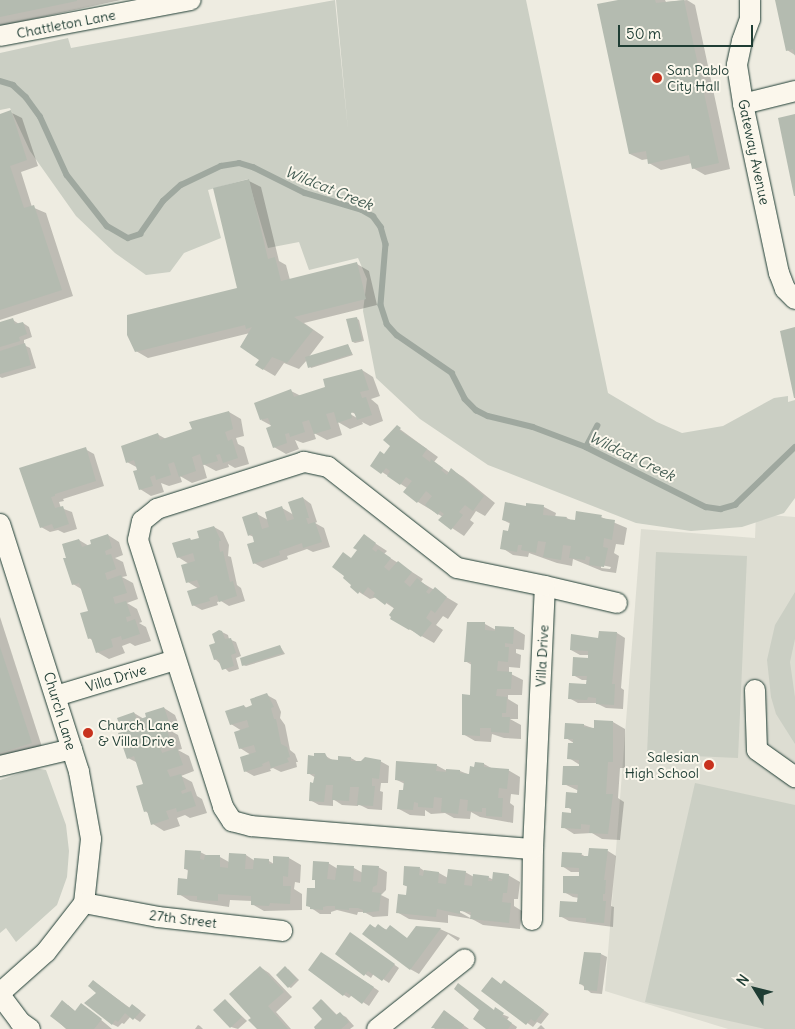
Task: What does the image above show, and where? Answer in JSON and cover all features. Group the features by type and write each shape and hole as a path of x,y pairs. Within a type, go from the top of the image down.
{"street":[{"name":"Chattleton Lane","path":"0,36 191,0"},
{"name":"Gateway Avenue","path":"750,0 750,20 742,41 737,65 743,104 779,273 790,294"},
{"path":"743,104 795,91"},
{"path":"533,849 251,826 232,821 223,807 138,540 142,521 157,509 304,462 328,466 456,568 616,603"},
{"name":"Church Lane","path":"0,524 5,559 56,696 79,772 91,839 84,903"},
{"name":"Villa Drive","path":"532,920 533,849 545,586"},
{"name":"Villa Drive","path":"56,696 175,660"},
{"path":"755,690 757,750 795,777"},
{"path":"0,766 72,749"},
{"path":"30,1029 20,1022 0,994 46,952 84,903"},
{"name":"27th Street","path":"84,903 158,917 282,931"},
{"path":"384,1027 465,959"}],"shaded area":[{"path":"335,0 348,130 336,0 526,0 608,393 657,422 682,433 723,426 774,398 788,396 788,402 795,400 795,498 784,513 742,527 691,531 636,523 488,465 420,419 376,378 363,311 367,279 358,258 309,270 299,242 268,248 248,179 208,190 221,238 184,253 170,272 146,275 115,253 76,216 30,151 10,108 0,110 0,53 68,38 71,48"},
{"name":"Salesian High School","path":"756,514 795,517 795,1029 728,1029 605,991 641,529 755,538"},
{"path":"656,552 747,556 738,758 647,754"},
{"path":"795,592 795,639 790,662 795,697 795,744 776,714 771,697 767,660 775,625"},
{"path":"35,768 46,770 66,825 69,851 67,877 57,905 16,942 6,928 0,933 0,780"},
{"path":"695,783 795,805 795,1029 765,1029 645,1002"}],"building":[{"path":"0,0 77,0 77,1 0,17"},
{"name":"San Pablo City Hall","path":"618,0 655,0 656,3 684,0 719,163 692,169 689,155 648,164 646,151 629,154 597,4"},
{"path":"775,0 795,0 795,56 793,49 786,51"},
{"path":"11,110 27,160 10,166 24,208 34,205 62,290 0,310 0,114"},
{"path":"795,114 795,196 794,196 778,118"},
{"path":"249,179 268,259 275,257 281,281 357,262 366,299 294,317 313,330 287,363 272,357 263,370 255,365 259,360 240,347 252,327 246,329 245,325 135,352 127,335 127,315 237,288 213,188"},
{"path":"357,317 362,340 352,342 346,319"},
{"path":"13,318 15,324 23,322 27,334 19,337 20,341 0,347 0,322"},
{"path":"795,327 795,398 794,398 780,331"},
{"path":"25,343 31,365 0,374 0,351"},
{"path":"348,344 352,354 308,368 305,357"},
{"path":"362,369 369,390 360,392 362,398 366,397 372,415 357,420 354,412 351,413 352,418 337,423 334,412 326,414 331,429 314,434 309,420 302,422 305,432 290,437 289,433 285,434 287,443 273,448 266,428 271,426 268,418 260,420 254,403 291,389 294,397 325,387 323,379"},
{"path":"229,411 233,429 225,432 228,441 232,439 238,458 223,463 220,454 216,455 218,461 203,465 200,454 192,457 196,471 179,477 174,462 168,464 171,475 156,480 155,475 150,477 153,486 139,490 133,471 137,470 134,460 126,463 121,446 158,433 160,440 192,429 189,422"},
{"path":"397,425 401,428 399,430 427,449 422,456 430,462 431,459 443,468 441,470 447,475 451,468 484,496 473,511 465,505 459,512 463,515 451,530 438,520 444,514 440,511 438,515 425,505 432,496 426,491 417,503 403,492 412,481 406,477 400,485 387,476 390,471 386,468 381,474 370,466 380,451 384,454 390,446 383,440"},
{"path":"86,447 96,481 51,497 55,508 63,506 69,524 54,529 52,524 40,528 19,468"},
{"path":"303,497 309,518 306,518 308,524 315,522 322,542 303,548 302,543 279,551 280,555 253,564 247,544 254,542 252,534 248,536 242,517 257,512 262,529 269,527 265,512 282,506 287,521 294,519 288,502"},
{"path":"505,502 526,506 526,503 544,505 543,515 567,517 566,519 575,520 576,511 602,515 601,518 615,520 612,540 604,538 603,547 608,548 604,567 589,565 590,557 586,556 585,560 569,558 571,546 563,545 561,560 543,557 546,542 538,541 536,553 521,550 522,545 518,545 517,552 500,549 503,530 508,531 510,522 502,520"},
{"path":"214,526 221,541 219,541 220,552 223,551 230,582 233,581 237,596 219,602 217,595 209,598 210,601 192,606 187,591 200,587 197,580 186,583 181,565 195,561 193,553 177,558 172,543 190,538 191,540 199,538 197,531"},
{"path":"108,534 112,548 105,551 106,555 111,554 116,569 105,573 107,580 121,575 127,593 113,597 115,604 126,601 131,616 126,617 127,622 135,619 140,634 122,640 121,636 111,639 113,647 96,653 91,638 88,639 80,613 88,611 79,583 72,585 63,558 66,558 62,544 79,539 82,547 91,544 90,540"},
{"path":"364,534 376,543 372,549 376,552 378,549 391,558 384,567 389,571 398,561 412,572 404,582 410,587 417,578 429,588 426,592 429,594 435,587 447,597 435,613 431,610 426,618 432,623 421,637 390,619 389,615 394,608 387,602 385,605 373,596 375,593 368,587 363,594 360,591 358,594 343,578 344,576 332,567 343,552 351,558 357,550 353,548"},
{"path":"467,622 485,622 485,630 495,631 495,626 514,627 513,644 505,643 505,647 509,647 508,662 498,661 497,671 512,672 511,689 497,689 496,696 507,697 506,713 502,713 502,717 510,717 509,733 491,732 491,728 480,728 480,736 462,735 462,694 470,695 471,662 464,662"},
{"path":"219,630 222,631 225,639 231,638 236,653 231,655 234,666 222,670 218,659 214,660 209,645 215,643 212,634"},
{"path":"599,631 617,632 612,684 615,684 614,705 596,704 596,698 588,697 587,700 568,699 569,683 586,684 587,676 572,676 573,657 588,658 588,651 570,650 571,634 598,638"},
{"path":"280,645 283,653 242,666 240,658"},
{"path":"0,647 32,743 0,753"},
{"path":"267,693 274,707 271,708 274,719 276,719 281,744 287,747 290,757 287,758 289,762 271,768 269,761 262,764 263,766 244,772 240,757 256,752 254,745 239,749 234,732 249,727 247,720 230,725 225,711 244,705 245,708 252,705 250,699"},
{"path":"164,707 169,722 161,724 162,728 166,727 171,742 160,746 162,753 177,748 183,765 167,770 170,777 181,774 186,789 181,791 182,794 191,791 196,806 177,812 176,808 166,811 169,819 151,825 147,811 144,812 136,786 143,784 134,756 127,759 118,733 122,732 117,718 134,712 137,720 146,717 145,713"},
{"path":"594,720 613,721 613,762 608,762 606,794 613,794 608,834 589,833 590,825 581,824 581,829 561,828 562,812 571,813 571,808 565,808 566,792 577,793 578,785 562,785 563,766 579,766 579,760 567,759 568,743 573,743 573,739 564,739 565,723 584,724 584,727 594,728"},
{"path":"314,753 325,753 328,759 338,760 338,756 351,757 351,761 361,761 365,757 381,760 379,779 372,778 372,786 375,786 373,806 357,805 359,787 350,787 349,801 332,800 333,785 326,785 324,802 309,801 310,782 313,783 315,774 307,774 308,755 314,756"},
{"path":"396,761 437,764 436,771 446,772 446,769 460,770 460,773 469,774 470,766 474,767 475,762 484,763 484,767 509,769 507,789 499,788 498,798 503,798 502,817 486,816 486,808 482,808 482,812 467,811 468,800 460,799 458,814 441,812 442,798 434,797 433,808 418,807 418,803 414,802 413,810 397,809 399,790 403,790 404,781 395,780"},
{"path":"589,848 608,849 604,880 606,880 605,894 603,894 603,901 606,901 604,923 586,922 586,918 559,917 560,901 577,902 578,894 563,893 563,876 579,876 579,868 561,867 562,852 582,853 581,856 588,856"},
{"path":"185,850 201,851 200,859 204,860 205,855 220,855 220,867 228,868 229,853 246,854 245,869 253,869 254,858 269,859 269,864 273,864 273,856 289,857 288,877 283,876 283,886 291,886 290,904 270,903 269,906 251,905 251,896 218,894 218,901 197,900 197,896 177,895 178,878 187,879 188,869 184,869"},
{"path":"313,861 329,862 327,879 335,880 337,865 354,866 353,881 361,882 362,865 379,866 377,885 373,887 372,892 381,893 379,911 363,913 363,910 358,908 349,908 349,910 335,909 335,906 327,906 323,907 323,910 310,909 310,907 306,906 307,888 315,888 315,880 312,880"},
{"path":"404,866 420,867 419,875 423,876 424,870 439,872 438,883 446,884 448,869 466,871 464,885 472,886 473,874 489,876 488,881 492,881 493,872 509,874 507,893 503,893 502,902 511,903 509,923 470,919 471,912 460,911 460,914 437,909 436,917 396,913 398,894 406,895 407,886 403,885"},
{"path":"370,924 375,928 378,924 386,930 390,925 407,938 416,926 441,928 410,970 362,934"},
{"path":"350,932 395,964 382,981 368,971 364,976 335,954"},
{"path":"321,952 374,987 362,1004 346,992 343,996 308,970"},
{"path":"584,952 601,953 597,991 584,990 584,985 579,984"},
{"path":"260,966 284,992 268,1006 288,1029 257,1029 248,1020 251,1018 229,994"},
{"path":"285,966 297,979 288,988 276,975"},
{"path":"492,977 501,984 504,980 544,1010 535,1022 531,1019 526,1025 481,991"},
{"path":"93,980 129,1008 132,1004 141,1011 133,1020 125,1013 118,1022 115,1020 112,1025 84,1003 96,993 88,986"},
{"path":"458,983 494,1010 495,1007 504,1013 502,1016 512,1023 508,1029 486,1029 473,1019 479,1010 454,989"},
{"path":"225,999 242,1017 230,1028 213,1010"},
{"path":"321,999 336,1015 340,1012 349,1022 341,1029 315,1029 314,1027 322,1019 312,1008"},
{"path":"62,1000 75,1011 81,1003 102,1019 94,1029 67,1029 50,1016"},
{"path":"444,1010 464,1025 461,1029 431,1028"}],"waterway":[{"name":"Wildcat Creek","path":"0,81 13,85 26,97 40,116 67,175 107,226 128,238 140,234 163,201 181,185 221,166 239,163 253,167 305,193 362,210 373,216 381,227 386,244 381,305 387,324 397,335 452,373 465,399 476,410 488,416 533,427 586,447 706,507 721,509 735,505 795,447"},
{"path":"586,447 597,426"}],"place":[{"name":"San Pablo City Hall","path":"657,78"},
{"name":"Church Lane & Villa Drive","path":"88,733"},
{"name":"Salesian High School","path":"709,765"}]}
